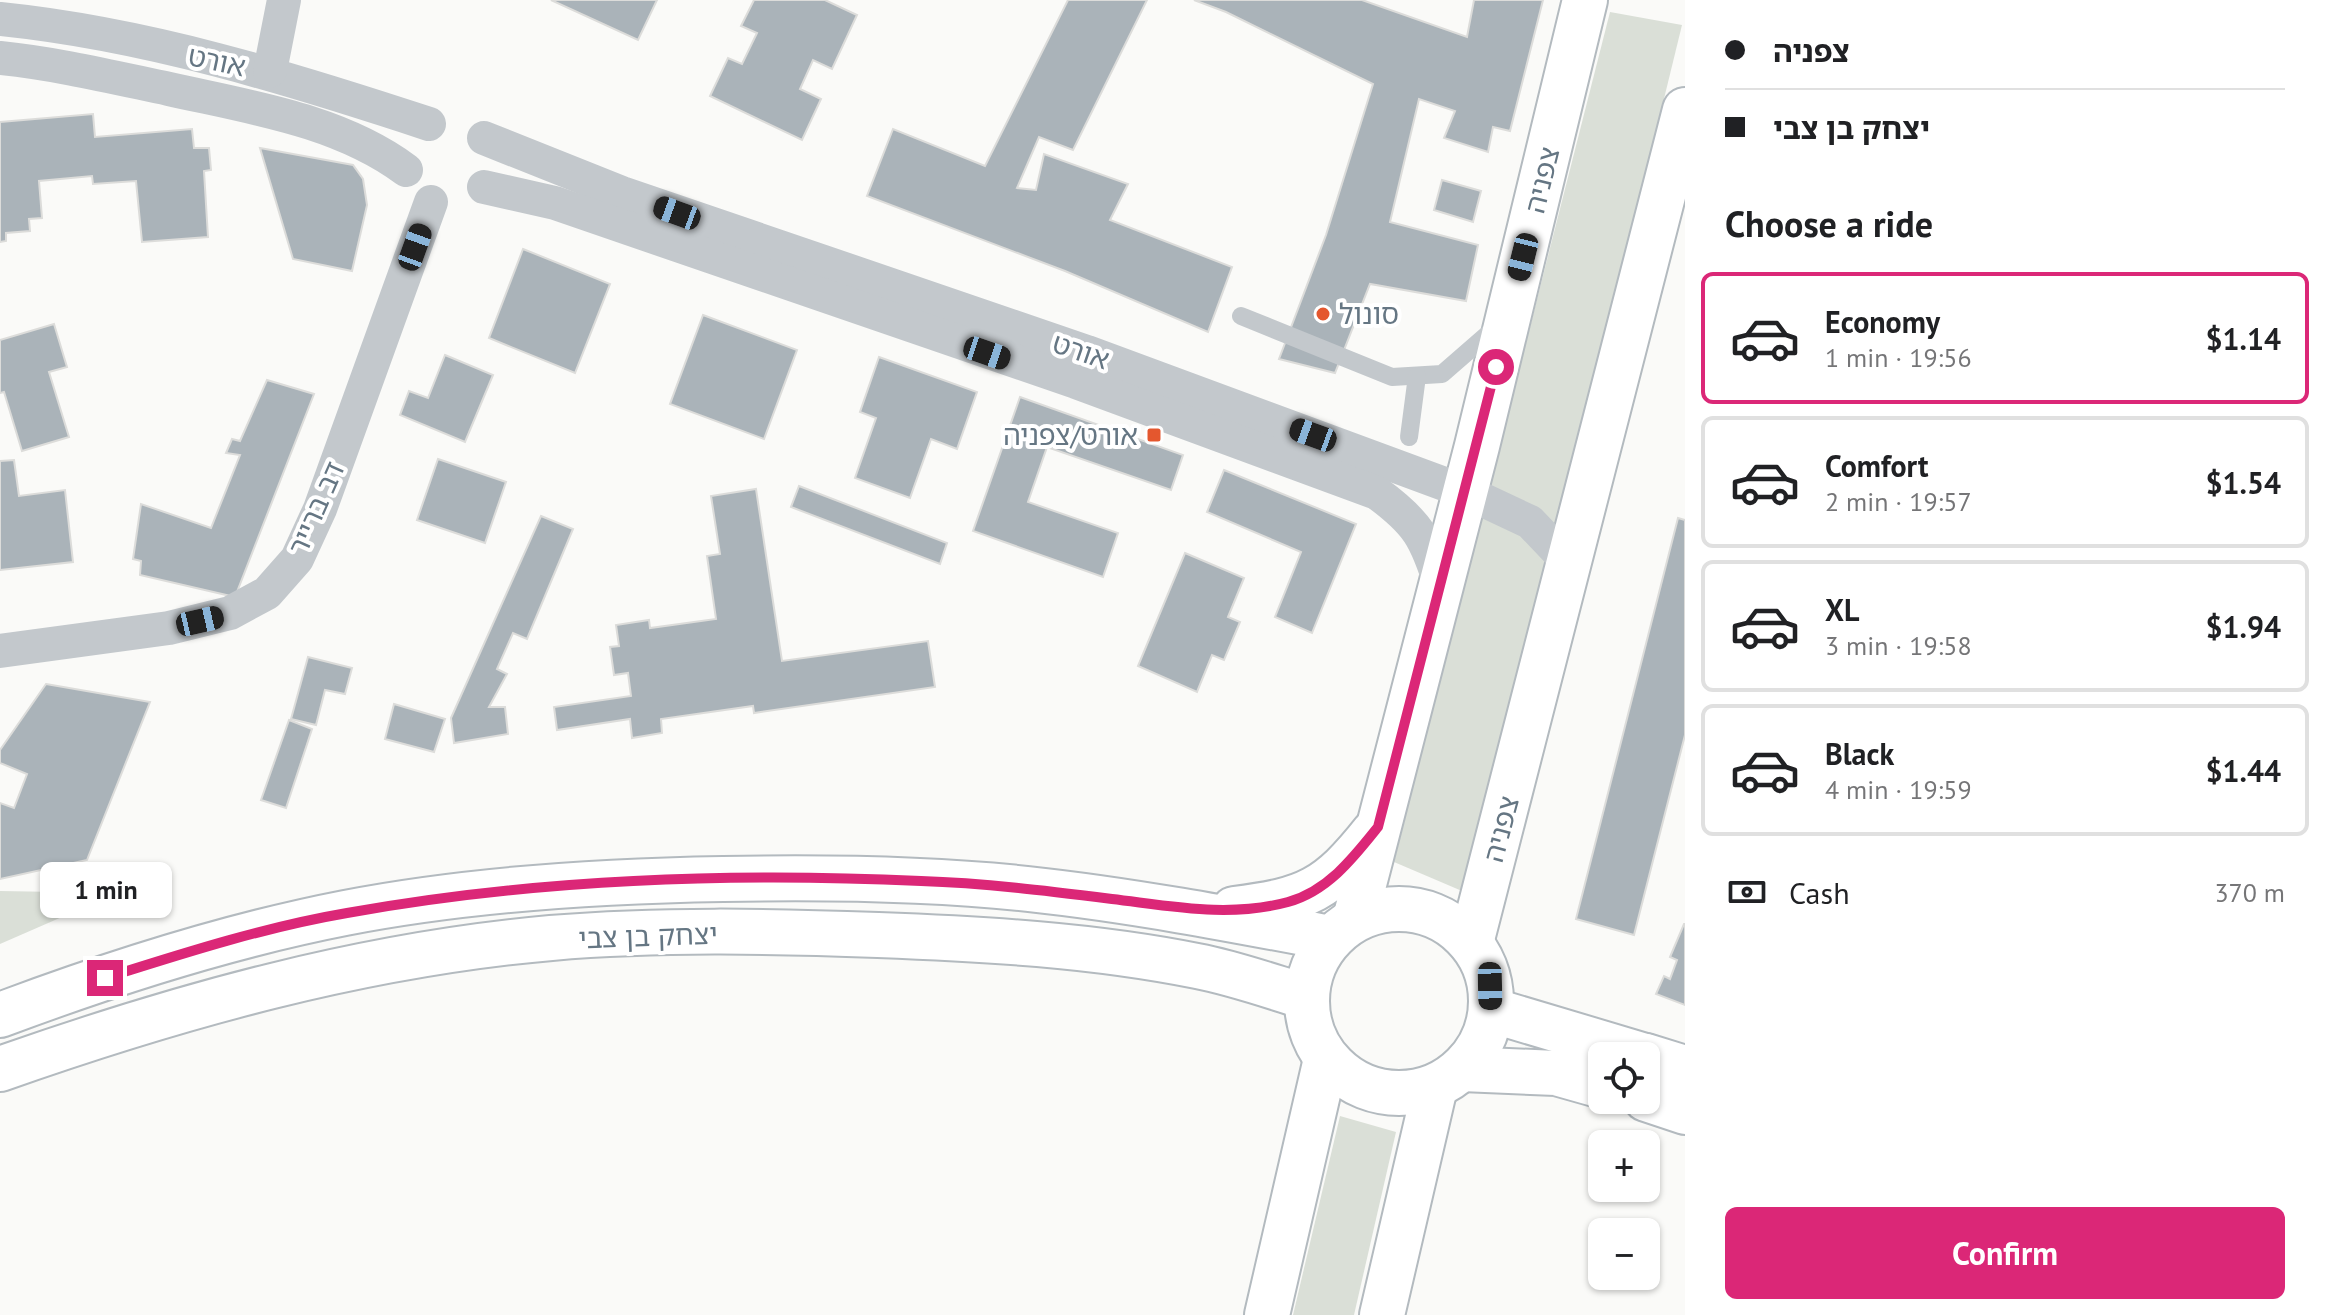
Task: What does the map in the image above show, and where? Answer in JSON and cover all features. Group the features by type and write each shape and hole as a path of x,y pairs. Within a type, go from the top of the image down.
{"street":[{"path":"270,71 284,0"},
{"name":"צפניה","path":"1343,928 1378,827 1466,492 1585,0"},
{"name":"אורט","path":"0,19 67,26 270,71 429,124"},
{"name":"אורט","path":"0,58 72,66 260,108 361,141 406,170"},
{"name":"צפניה","path":"1471,943 1570,564 1673,211 1685,110"},
{"path":"460,121 484,138 492,163 484,187 460,204 431,202 419,194 406,170 409,146 429,124 460,121"},
{"name":"אורט","path":"484,138 622,193 1087,352 1466,492 1530,522 1570,564"},
{"name":"אורט","path":"484,187 555,203 1076,382 1377,493 1408,516 1429,548 1441,586"},
{"name":"דב ברייר","path":"0,651 169,628 230,613 267,593 297,559 320,509 431,202"},
{"path":"1202,912 1288,902 1314,891 1349,863 1378,827"},
{"name":"יצחק בן צבי","path":"0,1015 229,940 345,913 509,889 673,879 923,881 1025,888 1343,928"},
{"path":"1382,1315 1448,1078 1486,1032 1491,1010 1490,986 1471,943 1447,922 1418,910 1385,909 1343,928 1313,965 1306,997 1308,1019 1326,1059 1348,1079 1376,1091 1406,1094 1448,1078 1556,1073 1588,1082"},
{"name":"יצחק בן צבי","path":"0,1069 103,1033 238,992 368,964 551,938 812,933 982,939 1104,950 1200,966 1306,997"},
{"path":"1491,1010 1598,1042"},
{"path":"1267,1315 1326,1059"},
{"path":"1660,1060 1685,1068"},
{"path":"1660,1104 1685,1112"}],"lane":[{"path":"1241,316 1392,377 1442,374 1471,353 1509,314"},
{"path":"1409,437 1417,376"}],"shaded area":[{"path":"1610,12 1682,25 1580,443 1462,891 1394,862"},
{"path":"0,891 117,893 0,944"},
{"path":"1340,1116 1396,1132 1354,1315 1293,1315"}],"building":[{"path":"551,0 657,0 638,40"},
{"path":"754,0 825,0 857,15 832,69 813,60 800,89 821,99 802,140 710,96 728,58 742,64 757,33 741,26"},
{"path":"1068,0 1147,0 1073,150 1039,137 1017,188 1036,190 1044,154 1128,184 1110,220 1232,267 1208,332 1065,271 867,196 893,129 985,166"},
{"path":"1194,0 1362,0 1467,37 1474,0 1543,0 1510,131 1493,127 1488,152 1444,138 1455,111 1419,99 1390,222 1478,245 1466,301 1370,284 1335,373 1279,359 1326,235 1373,84 1226,12"},
{"path":"93,114 95,137 192,129 194,148 209,148 211,170 204,171 208,237 142,242 136,181 93,184 92,176 39,181 42,218 29,219 30,231 6,233 6,241 0,242 0,122"},
{"path":"260,148 353,165 363,179 367,205 352,271 293,259"},
{"path":"1442,180 1481,191 1473,222 1434,210"},
{"path":"523,249 610,284 575,373 489,338"},
{"path":"703,315 797,350 764,439 670,404"},
{"path":"54,324 67,367 49,372 69,437 22,451 4,392 0,393 0,340"},
{"path":"445,355 493,375 465,442 400,415 409,391 428,398"},
{"path":"879,357 977,392 957,449 931,439 910,498 855,478 876,418 860,412"},
{"path":"267,380 314,394 235,597 140,575 141,561 133,559 141,504 211,528 240,455 226,453 232,439 240,441"},
{"path":"1020,397 1183,455 1171,490 1047,447 1028,502 1118,533 1103,577 973,531"},
{"path":"438,459 506,482 485,543 417,520"},
{"path":"14,460 19,496 65,490 73,562 0,570 0,461"},
{"path":"1224,470 1356,524 1312,633 1275,617 1301,552 1207,512"},
{"path":"799,486 947,543 940,564 791,507"},
{"path":"756,489 782,661 928,641 935,687 754,713 753,706 661,719 662,733 632,738 630,719 557,730 554,707 631,696 628,673 614,675 610,647 619,646 616,625 649,620 650,628 716,619 707,556 720,554 711,496"},
{"path":"541,516 573,529 527,639 513,633 497,669 507,674 489,707 505,707 508,734 454,743 451,718"},
{"path":"1678,518 1685,520 1685,735 1634,935 1576,919"},
{"path":"1185,553 1244,578 1228,617 1240,622 1224,660 1212,655 1197,692 1138,666"},
{"path":"308,657 352,668 345,694 325,690 316,725 291,719"},
{"path":"46,684 150,702 87,860 0,879 0,803 14,808 27,774 0,763 0,750"},
{"path":"394,704 445,719 434,752 385,739"},
{"path":"289,720 312,729 286,808 261,800"},
{"path":"1684,924 1685,1005 1656,994 1664,976 1670,979 1677,960 1670,957"}],"place":[{"name":"סונול","path":"1323,314"},
{"name":"אורט/צפניה","path":"1154,435"}],"route":[{"path":"105,978 229,940 345,913 509,889 643,880 779,877 923,881 1025,888 1202,912 1288,902 1314,891 1349,863 1378,827 1496,367"}]}
